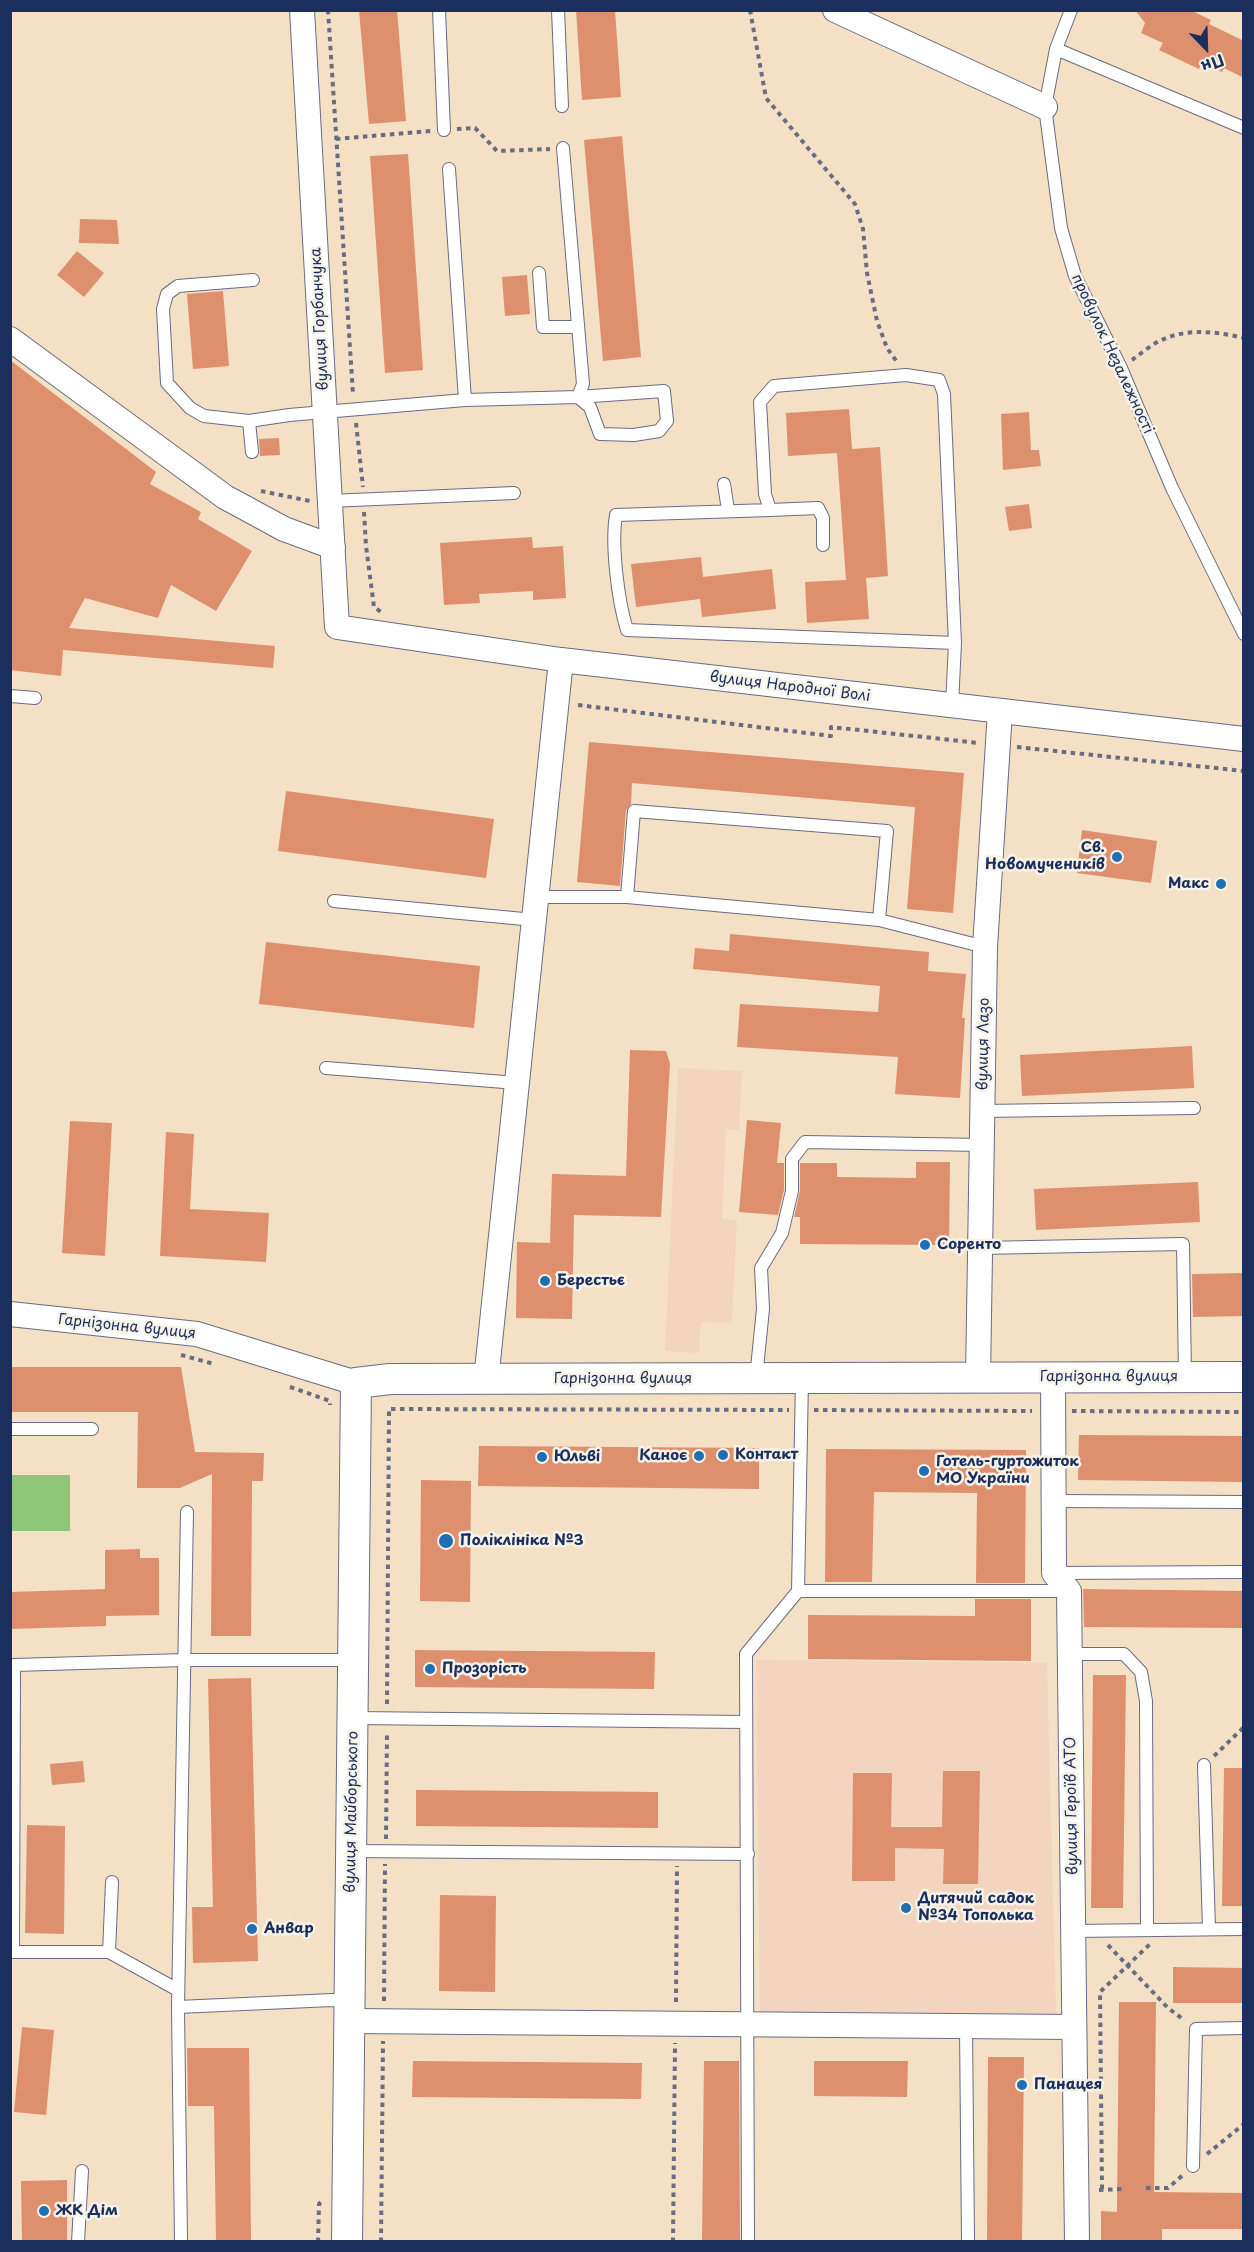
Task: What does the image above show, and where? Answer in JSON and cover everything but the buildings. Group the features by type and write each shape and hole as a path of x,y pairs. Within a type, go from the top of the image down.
{"street":[{"name":"вулиця Горбанчука","path":"302,10 337,627"},
{"path":"841,12 1045,107"},
{"path":"10,339 225,497 284,529 333,546"},
{"name":"вулиця Народної Волі","path":"337,627 561,660 1244,740"},
{"path":"486,1380 561,660"},
{"name":"вулиця Лазо","path":"978,1377 985,947 1000,711"},
{"name":"Гарнізонна вулиця","path":"10,1314 198,1334 356,1383 390,1378 486,1380 1244,1377"},
{"name":"вулиця Героїв АТО","path":"1053,1377 1054,1501 1070,1654 1084,1931 1074,2026 1077,2241"},
{"name":"вулиця Майборського","path":"347,2241 356,1383"},
{"path":"350,2011 749,2024 1074,2026"}],"lane":[{"path":"439,10 444,130"},
{"path":"558,10 562,106"},
{"name":"провулок Незалежності","path":"1071,10 1056,49 1045,107 1060,228 1075,276 1121,368 1172,488 1244,634"},
{"path":"1056,49 1244,128"},
{"path":"563,148 583,384 578,398"},
{"path":"449,169 465,400"},
{"path":"539,273 543,327 579,327"},
{"path":"253,280 178,286 167,294 163,309 167,383 190,408 204,417 249,421 465,400 578,398 664,391 667,422 659,431 634,435 600,434 590,407 578,398"},
{"path":"770,510 765,494 760,402 774,386 906,375 939,380 944,394 955,643 952,705"},
{"path":"249,421 252,452"},
{"path":"724,484 728,510"},
{"path":"330,501 514,493"},
{"path":"824,545 823,518 818,508 616,515 615,535 620,607 627,630 955,643"},
{"path":"10,696 35,698"},
{"path":"627,897 634,811 887,831 879,920"},
{"path":"334,901 535,909 627,897 879,920 985,947"},
{"path":"326,1068 517,1083"},
{"path":"983,1111 1194,1108"},
{"path":"756,1378 763,1309 761,1268 782,1233 792,1191 792,1159 805,1142 982,1144"},
{"path":"981,1248 1183,1244 1185,1377"},
{"path":"748,2241 746,1654 798,1591 802,1378"},
{"path":"10,1429 92,1429"},
{"path":"1054,1501 1244,1502"},
{"path":"181,2241 178,1990 187,1512"},
{"path":"798,1591 1061,1582 1244,1572"},
{"path":"1070,1654 1124,1654 1141,1672 1146,1701 1147,1930"},
{"path":"178,1990 109,1952 14,1952 14,1665 184,1660 353,1660"},
{"path":"353,1718 746,1722"},
{"path":"1204,1765 1209,1928"},
{"path":"351,1851 748,1854"},
{"path":"109,1952 112,1882"},
{"path":"1084,1931 1244,1929"},
{"path":"178,2007 332,2000 350,2011"},
{"path":"966,2026 968,2241"},
{"path":"1193,2166 1196,2029 1244,2028"},
{"path":"78,2241 82,2171"}],"path":[{"path":"750,10 766,98 855,204 863,229 867,273 877,321 887,348 906,375"},
{"path":"336,139 475,128 497,152 563,148"},
{"path":"1121,368 1163,339 1190,332 1224,333 1244,338"},
{"path":"556,702 831,736 831,728 1244,771"},
{"path":"172,1353 217,1365"},
{"path":"283,1385 330,1401 330,1411"},
{"path":"1204,1765 1244,1727"},
{"path":"1122,2189 1102,2189 1100,1992 1166,1929"},
{"path":"1084,1931 1127,1966 1167,2008 1196,2029"},
{"path":"318,2241 319,2204 326,2198"}],"shaded area":[{"path":"678,1068 742,1071 739,1130 726,1129 722,1219 737,1220 732,1323 701,1322 699,1353 665,1351"},
{"name":"Дитячий садок №34 Тополька","path":"756,1660 1047,1663 1056,2014 760,2014"}],"green space":[{"path":"11,1475 70,1475 70,1531 11,1531"}],"place":[{"name":"Св. Новомучеників","path":"1117,857"},
{"name":"Макс","path":"1221,884"},
{"name":"Соренто","path":"925,1245"},
{"name":"Берестьє","path":"545,1281"},
{"name":"Контакт","path":"723,1455"},
{"name":"Каноє","path":"699,1456"},
{"name":"Юльві","path":"542,1457"},
{"name":"Готель-гуртожиток МО України","path":"924,1471"},
{"name":"Поліклініка №3","path":"446,1541"},
{"name":"Прозорість","path":"430,1669"},
{"name":"Дитячий садок №34 Тополька","path":"906,1908"},
{"name":"Анвар","path":"252,1929"},
{"name":"Панацея","path":"1022,2085"},
{"name":"ЖК Дім","path":"44,2211"}]}
